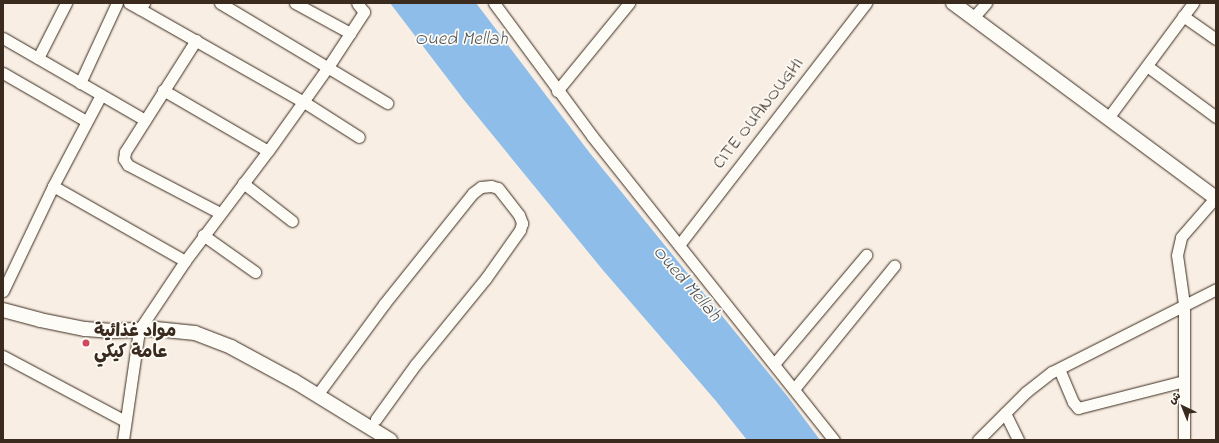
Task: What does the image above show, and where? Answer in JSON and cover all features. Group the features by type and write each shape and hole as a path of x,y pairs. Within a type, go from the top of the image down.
{"street":[{"path":"38,58 66,3"},
{"path":"80,82 117,3"},
{"path":"129,3 142,6 196,40 304,102 359,137"},
{"path":"220,3 388,103"},
{"path":"295,3 350,33"},
{"path":"494,3 557,91 834,440"},
{"path":"557,91 629,3"},
{"name":"CITE OUANOUGHI","path":"679,245 866,3"},
{"path":"953,3 1216,198 1187,228 1181,237 1178,246 1177,255 1184,304 1184,440"},
{"path":"973,18 986,3"},
{"path":"1108,118 1194,3"},
{"path":"123,440 139,330 203,235 304,102 350,33 362,8"},
{"path":"1184,16 1216,39"},
{"path":"3,38 145,120"},
{"path":"196,40 125,152 124,159 128,165 220,213"},
{"path":"1147,66 1216,117"},
{"path":"3,72 86,121"},
{"path":"163,90 268,151"},
{"path":"3,292 53,186 101,95"},
{"path":"243,183 292,221"},
{"path":"53,186 185,261"},
{"path":"317,395 384,304 472,193 481,187 491,186 498,188 520,215 522,223 520,230 486,278 415,365 376,419"},
{"path":"203,235 255,272"},
{"path":"774,364 866,255"},
{"path":"794,389 894,266"},
{"path":"978,440 1034,385 1059,369 1216,289"},
{"path":"3,304 3,310 40,320 85,329 156,329 196,333 231,347 317,395 390,440"},
{"path":"3,356 126,421"},
{"path":"1059,369 1078,408 1184,381"},
{"path":"1005,413 1018,440"}],"water":[{"name":"Oued Mellah","path":"390,3 476,3 589,152 788,397 820,440 747,440 716,401 602,269 464,100"}],"place":[{"name":"مواد غذائية عامة كيكي","path":"86,343"}]}
